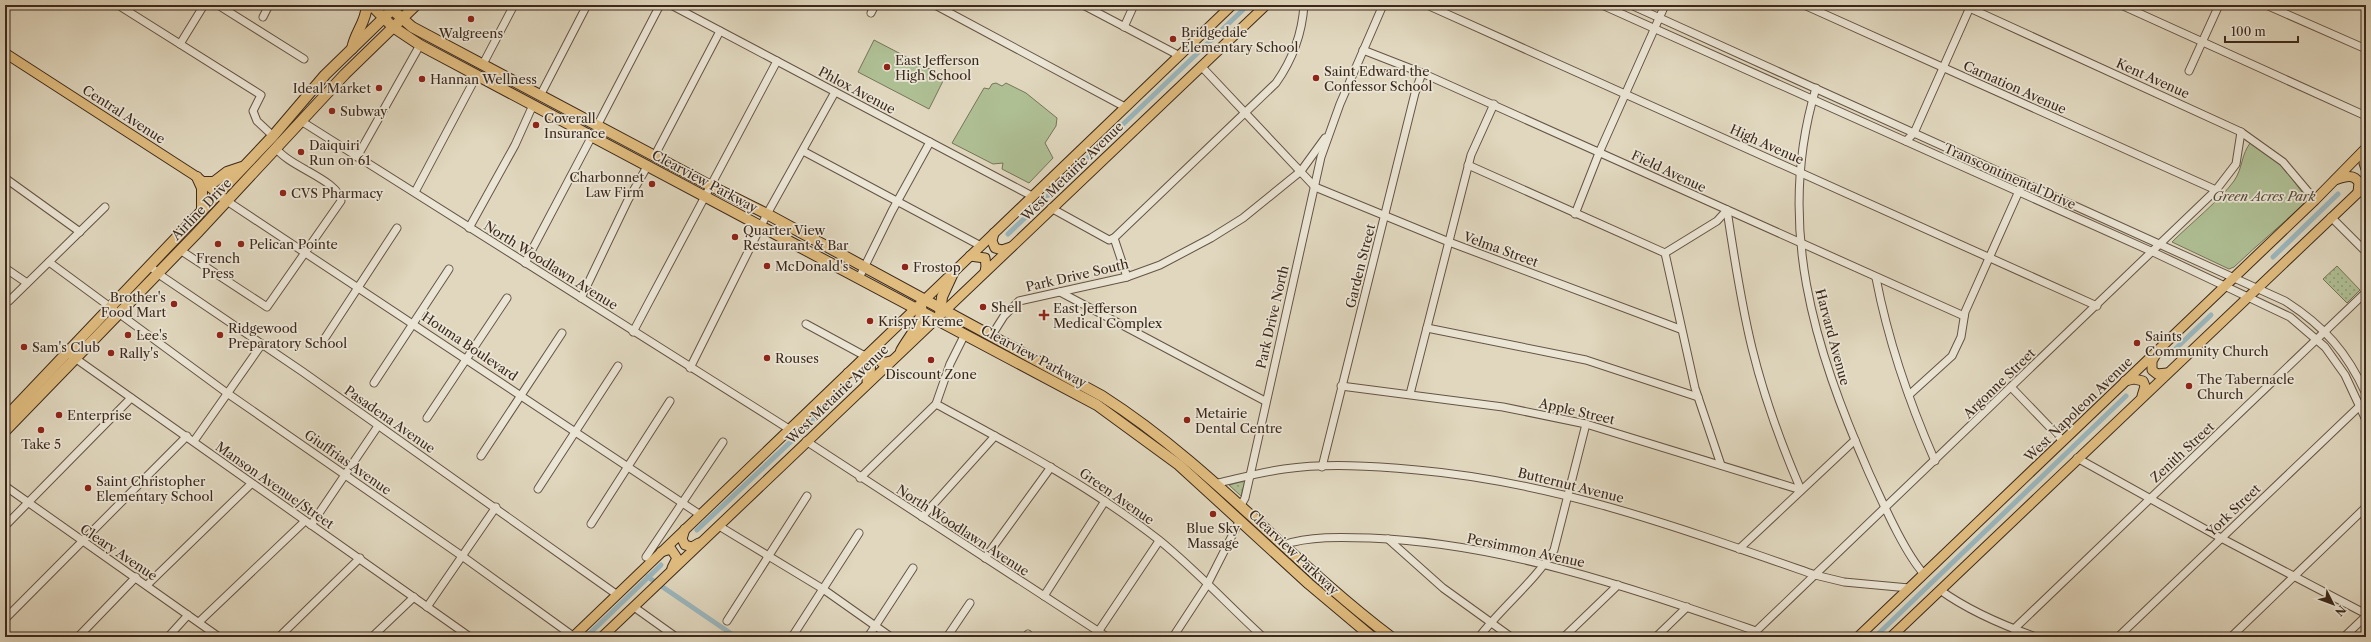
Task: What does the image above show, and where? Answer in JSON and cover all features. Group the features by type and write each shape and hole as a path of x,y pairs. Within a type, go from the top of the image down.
{"highway":[{"path":"352,49 354,38 365,20 366,5"},
{"name":"Clearview Parkway","path":"371,5 393,27 420,45 859,278 992,335 1130,414 1165,439 1218,484 1279,542 1346,602 1390,637"},
{"name":"Airline Drive","path":"115,309 157,273 180,250 298,124 416,5"},
{"name":"Airline Drive","path":"5,431 71,356 115,309 150,265 274,136 325,75 383,18 392,7"},
{"name":"Clearview Parkway","path":"392,7 401,19 483,64 912,292 921,305"},
{"path":"533,105 537,101 541,101 578,120 592,123"},
{"path":"298,124 301,114 299,107"},
{"path":"202,210 202,188 200,180 214,182 227,172 244,167"},
{"path":"814,255 820,243"},
{"path":"940,312 942,297 954,271"},
{"path":"901,351 918,324 921,305"},
{"name":"Clearview Parkway","path":"940,312 947,324 1097,405 1158,448 1207,489 1309,584 1372,637"},
{"path":"982,344 988,340 1004,349 1011,346"},
{"name":"Airline Drive","path":"5,418 71,356"},
{"path":"1207,489 1222,496 1234,506 1241,505"},
{"path":"1240,520 1245,516 1259,529 1279,542"}],"main road":[{"name":"West Metairie Avenue","path":"573,637 688,524 882,340 921,305 954,271 1178,55 1232,5"},
{"name":"West Metairie Avenue","path":"602,637 940,312 985,272 1266,5"},
{"name":"Central Avenue","path":"5,53 200,180 227,200"},
{"name":"West Napoleon Avenue","path":"1858,637 2315,200 2366,148"},
{"path":"2366,151 2364,163 2366,169"},
{"path":"2334,181 2349,176 2354,178 2359,183 2358,192"},
{"path":"1891,637 2167,372 2366,185"},
{"path":"994,233 992,241 995,248 1002,250 1010,247"},
{"path":"970,256 985,258 985,272"},
{"path":"879,372 876,356 882,340"},
{"path":"2158,350 2152,361 2152,370 2157,374 2167,372"},
{"path":"865,356 870,362 872,369 865,384"},
{"path":"876,356 882,363 890,361"},
{"path":"848,373 861,370 866,374 865,384"},
{"path":"2125,381 2134,379 2143,381 2145,391 2141,397"},
{"path":"688,524 683,532 682,539 685,545 692,547 705,539"},
{"path":"657,555 664,550 671,549 676,553 677,558 674,566 666,576"}],"street":[{"path":"118,5 261,94 253,111 257,121 274,136"},
{"path":"180,44 204,5"},
{"path":"218,5 304,59"},
{"path":"263,17 269,5"},
{"path":"483,64 514,5"},
{"path":"541,94 587,5"},
{"path":"592,123 660,5"},
{"name":"Phlox Avenue","path":"671,5 1032,196"},
{"path":"871,13 876,5"},
{"path":"935,5 1125,107"},
{"path":"1083,5 1178,55"},
{"path":"1124,27 1134,5"},
{"path":"1051,208 1109,240 1114,238 1276,84 1289,63 1300,37 1304,5"},
{"path":"1327,135 1383,5"},
{"name":"High Avenue","path":"1427,5 2097,306"},
{"name":"Transcontinental Drive","path":"1602,5 1906,141 2018,193 2153,252 2290,317 2317,339 2345,375 2366,420"},
{"name":"Transcontinental Drive","path":"1631,5 2286,301 2308,316 2325,332 2347,358 2366,394"},
{"path":"1576,214 1599,153 1665,5"},
{"name":"Carnation Avenue","path":"1804,5 2216,190"},
{"path":"2122,5 2366,116"},
{"path":"2189,71 2219,5"},
{"path":"2266,5 2366,49"},
{"path":"1906,141 1914,133 1968,6"},
{"name":"Kent Avenue","path":"1968,6 2241,132 2283,162 2315,200"},
{"path":"655,155 720,31"},
{"path":"357,157 420,45"},
{"name":"Field Avenue","path":"1363,50 1422,72 1800,244 1964,316"},
{"path":"633,332 777,61"},
{"path":"1201,66 1315,187"},
{"name":"Garden Street","path":"1322,467 1415,93 1422,72"},
{"path":"415,192 477,75"},
{"name":"Harvard Avenue","path":"1816,88 1804,132 1798,172 1797,209 1800,244 1822,349 1854,440 1886,508 1913,559 1924,574"},
{"path":"690,368 762,227 767,214 835,92"},
{"path":"1838,111 1843,100"},
{"path":"1410,394 1471,154 1494,104"},
{"path":"470,228 515,145 533,105"},
{"name":"North Woodlawn Avenue","path":"298,124 415,192 633,332 789,429"},
{"name":"Argonne Street","path":"1750,637 2097,306 2216,190 2236,164 2241,132"},
{"name":"Park Drive South","path":"992,335 1004,316 1019,301 1127,277 1160,265 1211,238 1243,218 1300,171 1327,135"},
{"name":"Park Drive North","path":"1241,505 1250,476 1265,401 1327,135"},
{"path":"525,263 592,136"},
{"path":"859,278 930,142"},
{"path":"180,250 266,308 341,201 339,194 334,188 285,157 276,148"},
{"path":"803,150 981,246"},
{"path":"581,298 628,200 648,165"},
{"path":"1468,165 1665,253"},
{"path":"5,178 80,232"},
{"path":"1909,395 1952,356 1961,337 1964,316 2023,182"},
{"name":"Velma Street","path":"1315,187 1449,242 1680,329"},
{"name":"Houma Boulevard","path":"227,200 522,394 574,431 699,514"},
{"path":"9,301 105,207"},
{"path":"1665,253 1717,221 1727,210"},
{"path":"1727,210 1739,288 1752,349 1784,450 1801,490"},
{"path":"2331,217 2366,252"},
{"path":"323,341 360,287 397,228"},
{"path":"1114,238 1127,277"},
{"path":"1665,253 1680,329 1698,397 1721,465"},
{"name":"Giuffrias Avenue","path":"49,262 115,309 227,393 462,556 573,637"},
{"name":"Pasadena Avenue","path":"150,265 157,273 262,344 616,594"},
{"path":"5,268 27,283"},
{"path":"374,383 449,269"},
{"path":"1876,278 1881,304 1909,395 1935,460"},
{"path":"1060,292 1265,401"},
{"name":"Zenith Street","path":"2014,629 2366,292"},
{"path":"427,418 507,298"},
{"path":"806,324 865,356"},
{"path":"1427,328 1586,360 1698,397"},
{"path":"481,456 562,333"},
{"path":"860,478 936,404 950,364 966,334"},
{"path":"194,441 262,344"},
{"name":"Manson Avenue/Street","path":"71,356 187,436 251,484 360,558 465,636"},
{"path":"538,489 574,431 618,366"},
{"name":"Apple Street","path":"1341,386 1502,407 1586,424 1801,490"},
{"path":"2011,387 2063,441"},
{"path":"5,526 131,398"},
{"name":"York Street","path":"2118,637 2366,400"},
{"path":"591,524 670,402"},
{"name":"Green Avenue","path":"936,404 1051,467 1105,501 1159,541 1263,637"},
{"path":"1479,637 1490,623 1545,565 1556,544 1586,424"},
{"path":"198,622 308,523 345,474 378,426"},
{"path":"5,619 187,436"},
{"path":"922,517 995,436"},
{"path":"1739,549 1854,440"},
{"name":"North Woodlawn Avenue","path":"806,441 860,478 1107,637"},
{"path":"646,557 723,442"},
{"path":"2077,458 2221,538 2295,575 2366,615 2344,637"},
{"name":"Butternut Avenue","path":"1218,484 1285,469 1368,465 1460,474 1569,495 1642,516 1815,575 1844,582 1909,588"},
{"path":"986,558 1051,467"},
{"path":"147,585 251,484"},
{"name":"Cleary Avenue","path":"5,486 82,543 136,577 219,637"},
{"path":"727,621 770,557 807,496"},
{"path":"1044,596 1105,501"},
{"path":"2231,637 2366,507"},
{"path":"427,607 496,508"},
{"path":"1173,637 1208,585 1240,520"},
{"path":"719,526 822,589 891,637"},
{"path":"792,637 859,533"},
{"name":"Persimmon Avenue","path":"1279,542 1341,537 1388,539 1473,549 1545,565 1618,585 1756,631"},
{"path":"1388,539 1438,584 1511,637"},
{"path":"1098,632 1159,541"},
{"path":"279,637 360,558"},
{"path":"868,637 913,568"},
{"path":"78,637 136,577"},
{"path":"1564,637 1618,585"},
{"path":"1940,590 1955,601 2014,629 2036,637"},
{"path":"372,637 414,597"},
{"path":"947,637 970,603"},
{"path":"634,607 676,637"},
{"path":"1656,637 1687,608"},
{"path":"168,637 188,615"},
{"path":"1251,637 1256,630"}],"green space":[{"path":"874,40 945,77 929,109 858,72"},
{"path":"996,83 1002,86 1006,83 1026,93 1057,118 1056,126 1045,143 1053,158 1029,183 1002,169 1003,163 993,164 952,143 984,88 989,89 992,84"},
{"name":"Green Acres Park","path":"2251,142 2283,167 2308,200 2234,267 2229,269 2172,242 2213,204 2234,181 2239,171 2245,151"},
{"path":"2337,266 2360,290 2347,303 2323,279"},
{"path":"1245,481 1241,496 1229,485"}],"waterway":[{"path":"1008,234 1248,5"},
{"path":"2273,257 2338,194"},
{"path":"2169,355 2211,315"},
{"path":"697,530 851,385"},
{"path":"1875,637 2126,396"},
{"path":"586,637 661,565"},
{"path":"648,577 736,637"}],"place":[{"name":"Walgreens","path":"471,19"},
{"name":"Bridgedale Elementary School","path":"1173,39"},
{"name":"East Jefferson High School","path":"887,67"},
{"name":"Saint Edward the Confessor School","path":"1316,78"},
{"name":"Hannan Wellness","path":"422,79"},
{"name":"Ideal Market","path":"379,88"},
{"name":"Subway","path":"332,111"},
{"name":"Coverall Insurance","path":"536,125"},
{"name":"Daiquiri Run on 61","path":"301,152"},
{"name":"Charbonnet Law Firm","path":"652,184"},
{"name":"CVS Pharmacy","path":"283,193"},
{"name":"Quarter View Restaurant & Bar","path":"735,237"},
{"name":"French Press","path":"218,244"},
{"name":"Pelican Pointe","path":"241,244"},
{"name":"McDonald's","path":"767,266"},
{"name":"Frostop","path":"905,267"},
{"name":"Brother's Food Mart","path":"174,304"},
{"name":"Shell","path":"983,307"},
{"name":"East Jefferson Medical Complex","path":"1044,315"},
{"name":"Krispy Kreme","path":"870,321"},
{"name":"Lee's","path":"128,335"},
{"name":"Ridgewood Preparatory School","path":"220,335"},
{"name":"Saints Community Church","path":"2137,343"},
{"name":"Sam's Club","path":"24,347"},
{"name":"Rally's","path":"111,353"},
{"name":"Rouses","path":"767,358"},
{"name":"Discount Zone","path":"931,360"},
{"name":"The Tabernacle Church","path":"2189,386"},
{"name":"Enterprise","path":"59,415"},
{"name":"Metairie Dental Centre","path":"1187,420"},
{"name":"Take 5","path":"41,430"},
{"name":"Saint Christopher Elementary School","path":"88,488"},
{"name":"Blue Sky Massage","path":"1213,514"}]}
